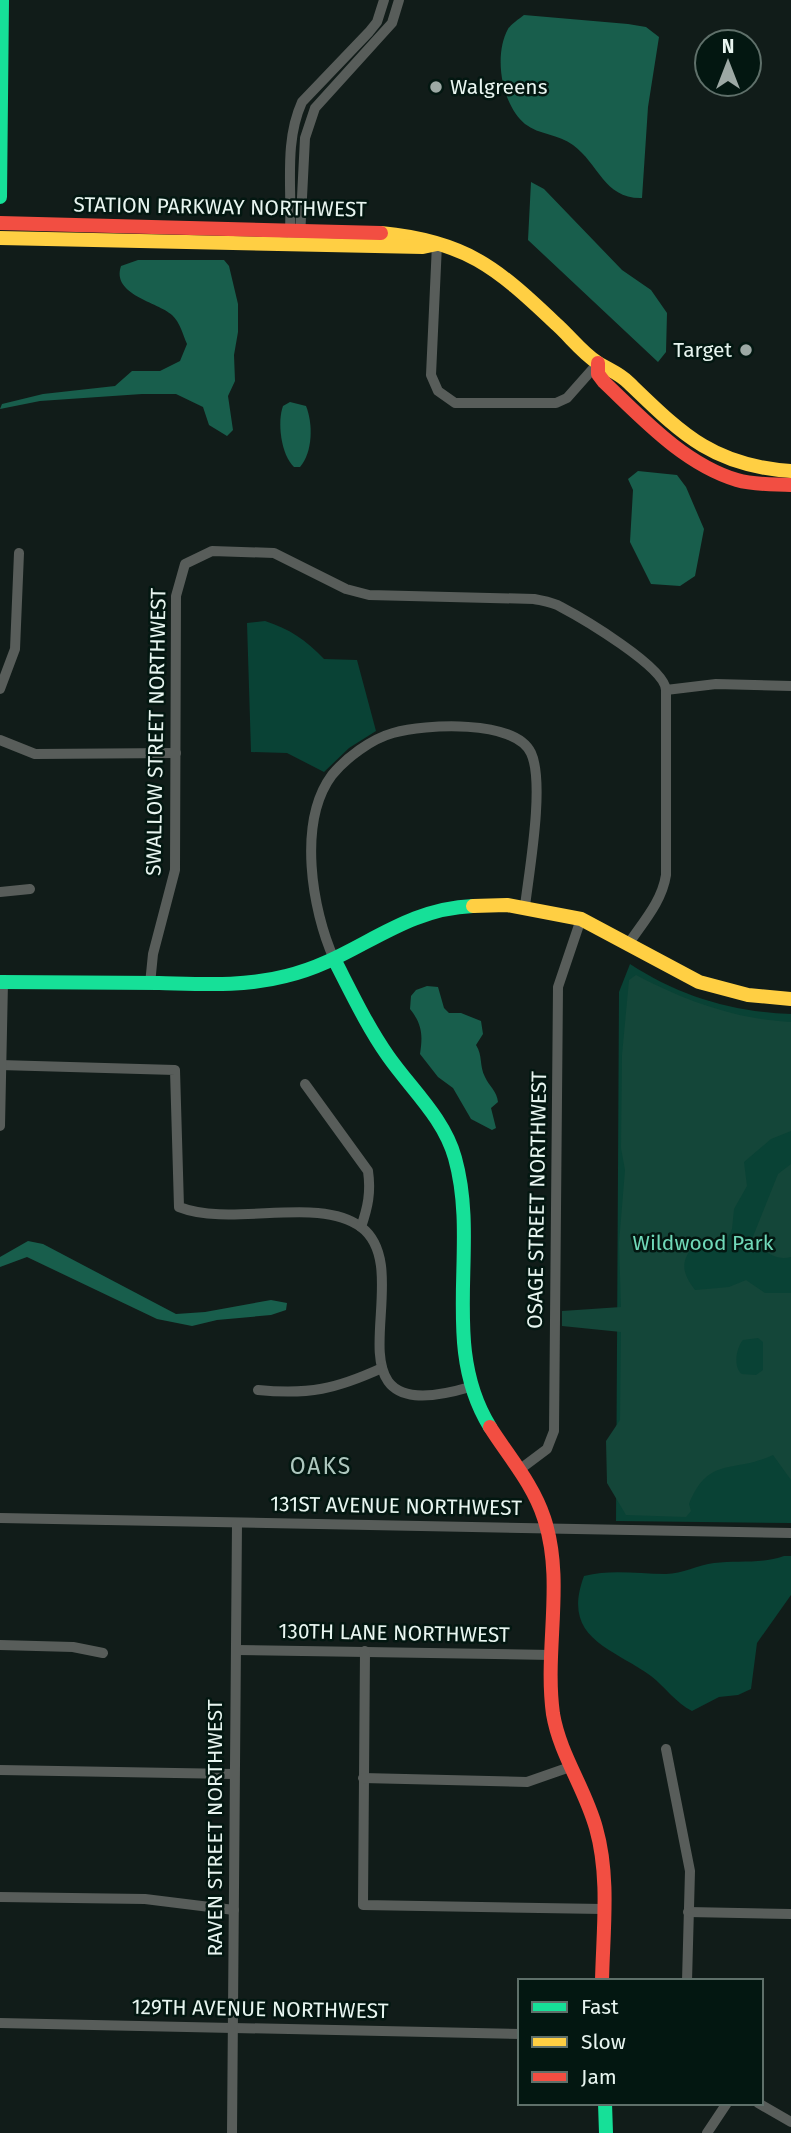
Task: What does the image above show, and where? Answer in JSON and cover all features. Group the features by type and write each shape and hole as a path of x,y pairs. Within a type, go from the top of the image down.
{"street":[{"path":"0,197 2,0"},
{"path":"297,235 291,127 295,115 302,102 377,22 384,0"},
{"path":"297,235 304,138 314,108 392,23 399,0"},
{"name":"STATION PARKWAY NORTHWEST","path":"0,223 297,235 423,247 437,244 476,258 504,275 598,363 610,367 663,417 714,457 742,467 791,471"},
{"name":"STATION PARKWAY NORTHWEST","path":"0,238 297,235"},
{"path":"437,244 430,375 446,399 455,403 556,403 567,398 598,363"},
{"name":"STATION PARKWAY NORTHWEST","path":"598,363 598,374 604,382 685,453 710,469 740,481 791,485"},
{"name":"SWALLOW STREET NORTHWEST","path":"150,984 153,954 175,870 176,596 180,575 186,564 212,551 274,553 346,589 369,595 534,599 558,605 606,635 658,673 666,684 666,690"},
{"path":"0,689 15,649 19,553"},
{"path":"629,943 654,908 664,888 668,824 666,690 716,684 791,686"},
{"path":"525,906 533,830 533,763 524,741 498,729 430,728 393,733 376,741 331,776 315,820 311,867 321,930 380,1045 433,1117 453,1152 463,1200 464,1355 470,1387 482,1417 538,1498 547,1528 555,1724 596,1830 603,1909 602,1979"},
{"path":"0,740 35,754 176,753"},
{"path":"0,892 30,889"},
{"path":"0,1126 1,982 245,984 288,976 334,959 388,928 427,914 484,905 525,906 581,919 699,982 748,995 791,999"},
{"name":"OSAGE STREET NORTHWEST","path":"519,1470 547,1449 554,1431 558,987 581,919"},
{"path":"1,1065 175,1070 179,1207 217,1214 332,1215 346,1218 361,1227 378,1247 382,1266 380,1358 386,1377 399,1390 418,1397 442,1396 470,1387"},
{"path":"305,1084 368,1171 369,1197 361,1227"},
{"path":"258,1390 298,1394 335,1387 382,1368"},
{"name":"131ST AVENUE NORTHWEST","path":"0,1518 791,1533"},
{"name":"RAVEN STREET NORTHWEST","path":"232,2133 237,1523"},
{"path":"0,1645 73,1647 103,1653"},
{"name":"130TH LANE NORTHWEST","path":"236,1650 552,1655"},
{"path":"365,1651 363,1905 603,1909"},
{"path":"666,1749 690,1871 687,1979"},
{"path":"363,1778 527,1782 570,1767"},
{"path":"0,1770 234,1774"},
{"path":"0,1897 145,1899 234,1910"},
{"path":"688,1912 791,1914"},
{"name":"129TH AVENUE NORTHWEST","path":"0,2023 518,2034"},
{"path":"605,2105 606,2133"},
{"path":"707,2133 726,2105"},
{"path":"761,2105 791,2122"}],"green space":[{"path":"265,621 297,636 324,659 357,660 376,731 349,748 324,772 287,753 251,752 247,623"},
{"name":"Wildwood Park","path":"630,964 668,985 707,1000 748,1010 791,1014 791,1523 616,1521 619,992"},
{"name":"Wildwood Park","path":"636,975 673,993 730,1013 791,1022 791,1131 771,1139 744,1162 747,1186 734,1209 732,1229 723,1248 704,1250 694,1246 686,1257 684,1268 695,1290 729,1287 746,1280 765,1293 791,1293 791,1480 773,1455 759,1461 724,1468 705,1478 689,1504 691,1511 686,1517 626,1515 607,1483 606,1441 620,1420 621,1332 562,1326 562,1311 621,1307 619,1243 625,1170 621,1148 622,1055 629,980","holes":["758,1338 763,1342 763,1370 756,1375 742,1374 737,1367 737,1353 743,1340"]},
{"path":"791,1164 791,1257 780,1258 765,1251 752,1239 778,1174"},
{"path":"791,1556 791,1595 757,1643 751,1689 738,1695 719,1697 692,1711 651,1676 594,1638 584,1627 579,1614 579,1597 584,1576 615,1572 672,1574 714,1563 758,1561"}],"shaded area":[{"path":"524,15 628,24 646,27 659,37 648,107 642,198 619,193 610,187 573,145 531,128 517,116 502,80 501,53 508,29"},
{"path":"531,182 544,189 622,270 651,290 667,313 666,352 658,362 528,240"},
{"path":"138,260 224,260 229,266 238,304 235,381 228,396 233,430 227,436 209,425 203,407 176,394 40,401 0,409 2,404 43,394 115,386 132,371 160,371 180,361 187,344 175,318 129,291 123,284 121,266"},
{"path":"290,402 306,406 310,421 309,446 300,467 294,467 290,462 281,438 281,413 283,406"},
{"path":"638,471 677,475 686,487 704,529 695,576 680,586 651,584 630,542 633,490 628,479"},
{"path":"427,986 438,987 444,1008 449,1013 461,1013 481,1021 483,1034 476,1045 483,1073 498,1102 491,1108 496,1128 492,1130 471,1119 453,1088 438,1077 420,1054 421,1030 410,1009 411,996 416,990"},
{"path":"28,1241 43,1244 176,1314 205,1312 271,1300 287,1303 286,1310 271,1315 217,1320 192,1326 157,1319 27,1257 0,1267 0,1257"}],"traffic: fast":[{"path":"0,197 2,0"},
{"path":"0,982 254,982 311,969 422,916 446,909 473,906"},
{"path":"334,959 373,1033 435,1117 450,1143 462,1192 463,1329 467,1363 475,1396 490,1427"},
{"path":"605,2105 606,2133"}],"traffic: slow":[{"path":"381,233 435,243 477,260 515,286 586,354 618,374 683,432 719,454 740,462 791,471"},
{"path":"0,238 423,247 437,244"},
{"path":"473,906 507,905 581,919 699,982 748,995 791,999"}],"traffic: jam":[{"path":"0,223 381,233"},
{"path":"598,363 598,374 604,382 665,439 699,463 743,482 791,485"},
{"path":"490,1427 534,1494 550,1542 554,1591 551,1665 553,1714 561,1743 591,1813 600,1847 605,1904 602,1979"}],"place":[{"name":"Walgreens","path":"436,87"},
{"name":"Target","path":"746,350"}],"district":[{"name":"OAKS","path":"321,1466"}]}
